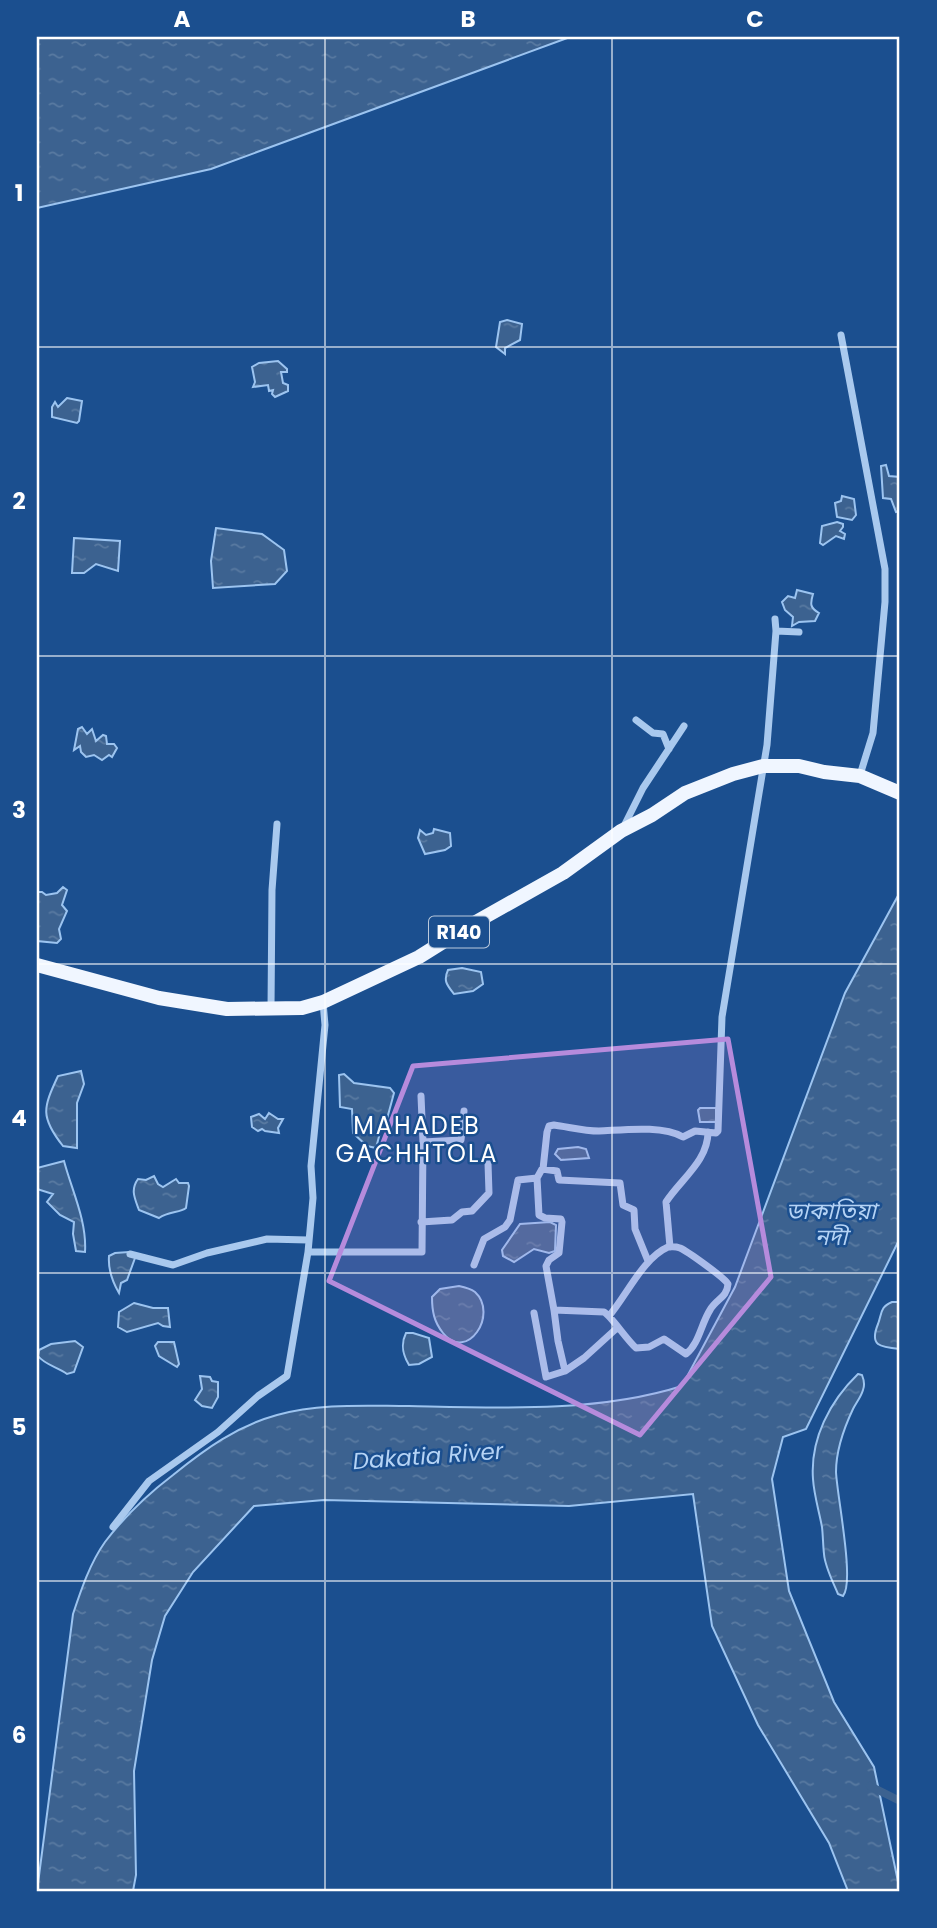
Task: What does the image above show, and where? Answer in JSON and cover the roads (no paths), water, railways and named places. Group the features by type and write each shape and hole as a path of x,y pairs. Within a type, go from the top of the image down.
{"main road":[{"name":"R140","path":"37,965 159,998 227,1009 302,1008 323,1002 419,957 563,873 621,831 685,793 733,774 763,766 799,766 860,776 900,793"}],"street":[{"path":"841,335 886,569 873,733 860,776"},
{"path":"565,1371 546,1266 559,1253 562,1222 561,1219 545,1219 539,1215 537,1178 543,1169 549,1126 662,1131 683,1137 695,1131 716,1133 719,1128 722,1017 763,766 775,619"},
{"path":"776,631 799,632"},
{"path":"636,720 653,733 663,734 669,749"},
{"path":"621,831 643,788 684,726"},
{"path":"271,1008 272,890 277,824"},
{"path":"113,1527 149,1481 218,1432 258,1396 287,1376 308,1252 307,1240 313,1198 311,1166 325,1025 323,1002"},
{"path":"308,1252 422,1252 421,1096"},
{"path":"423,1142 461,1140 464,1111"},
{"path":"670,1247 666,1202 689,1171 701,1160 708,1132"},
{"path":"421,1223 452,1220 462,1212 474,1209 489,1193 488,1163"},
{"path":"543,1169 557,1171 559,1180 620,1183 623,1205 634,1210 635,1228 648,1261"},
{"path":"474,1265 484,1239 505,1227 510,1220 518,1180 537,1178"},
{"path":"130,1254 173,1265 207,1253 267,1239 307,1240"},
{"path":"554,1310 596,1311 609,1316 636,1348 649,1347 664,1339 681,1353 690,1351 710,1310 726,1294 728,1284 721,1275 697,1262 682,1249 670,1247 648,1261 628,1293 609,1316"},
{"path":"534,1313 546,1377 565,1371 584,1358 617,1328"}],"water":[{"path":"37,37 570,37 211,169 37,208"},
{"path":"507,320 522,324 520,340 505,348 505,354 496,347 500,322"},
{"path":"278,361 287,369 287,372 281,372 288,391 275,397 273,390 269,391 268,385 253,387 255,382 252,367 259,363"},
{"path":"67,398 82,401 77,423 52,417 55,402 58,407"},
{"path":"886,465 889,476 900,477 900,511 896,512 891,499 883,498 881,466"},
{"path":"842,496 854,499 856,515 852,520 837,517 835,503 841,501"},
{"path":"837,522 843,524 840,531 845,534 844,539 836,536 823,545 820,543 822,526"},
{"path":"216,528 262,534 284,550 287,571 275,584 213,588 211,561"},
{"path":"74,538 120,541 118,571 96,564 84,573 72,573"},
{"path":"797,590 813,594 811,605 819,613 815,621 799,622 792,626 793,617 785,610 782,602 788,596 795,598"},
{"path":"82,727 87,734 92,729 96,741 103,735 106,736 107,744 114,744 117,748 112,757 109,755 102,760 94,755 86,757 80,746 74,750 78,729"},
{"path":"434,829 450,833 451,846 425,854 418,838 420,830 426,835 433,833"},
{"path":"63,887 67,890 62,905 67,911 59,929 61,939 57,943 37,941 37,892 46,895 57,893"},
{"name":"ডাকাতিয়া নদী","path":"900,892 900,1238 806,1429 783,1437 772,1479 789,1591 834,1702 874,1767 900,1891 848,1891 829,1843 758,1725 712,1626 693,1494 569,1506 324,1500 254,1506 193,1572 165,1616 152,1660 134,1771 136,1875 133,1891 37,1891 73,1614 95,1559 120,1524 154,1490 209,1447 248,1425 293,1411 343,1406 512,1408 581,1405 649,1395 682,1386 735,1287 845,993"},
{"path":"462,968 481,972 483,984 473,991 454,994 447,983 448,970"},
{"path":"81,1071 84,1084 77,1103 77,1148 63,1146 47,1120 49,1096 58,1076"},
{"path":"344,1074 354,1083 390,1088 394,1093 376,1148 367,1146 353,1133 352,1109 340,1107 339,1075"},
{"path":"700,1108 716,1108 716,1122 700,1122"},
{"path":"269,1113 283,1119 278,1128 279,1133 262,1129 258,1131 252,1127 251,1117 259,1114 265,1119"},
{"path":"558,1149 586,1149 589,1158 561,1160 555,1154"},
{"path":"64,1161 81,1217 85,1252 76,1251 74,1222 60,1215 47,1202 53,1194 37,1189 37,1168"},
{"path":"154,1176 163,1187 176,1179 179,1183 188,1183 186,1208 159,1218 139,1210 134,1187 138,1179 146,1180"},
{"path":"550,1222 556,1225 555,1251 549,1253 534,1249 514,1262 503,1256 502,1250 520,1224"},
{"path":"129,1252 135,1258 127,1280 121,1283 119,1293 111,1275 109,1256"},
{"path":"459,1286 475,1292 482,1301 484,1312 477,1332 462,1342 452,1341 440,1329 432,1302 432,1297 440,1289"},
{"path":"892,1302 900,1302 900,1349 882,1346 875,1337 882,1311"},
{"path":"134,1303 153,1308 168,1308 170,1327 158,1323 127,1332 118,1327 119,1312"},
{"path":"406,1333 429,1338 432,1357 419,1364 409,1365 403,1350"},
{"path":"75,1341 83,1347 74,1372 67,1374 38,1356 39,1350 51,1344"},
{"path":"158,1342 174,1342 179,1364 177,1367 159,1356 155,1346"},
{"path":"858,1374 862,1375 864,1388 844,1432 836,1464 847,1574 843,1596 838,1594 825,1559 813,1464 824,1422 839,1396"},
{"path":"200,1376 210,1377 212,1381 218,1382 218,1397 212,1408 202,1406 195,1400 202,1389"}],"waterway":[{"path":"870,1786 900,1801"}],"district":[{"name":"MAHADEB GACHHTOLA","path":"417,1139"}],"water label":[{"name":"Dakatia River","path":"428,1456"}]}
